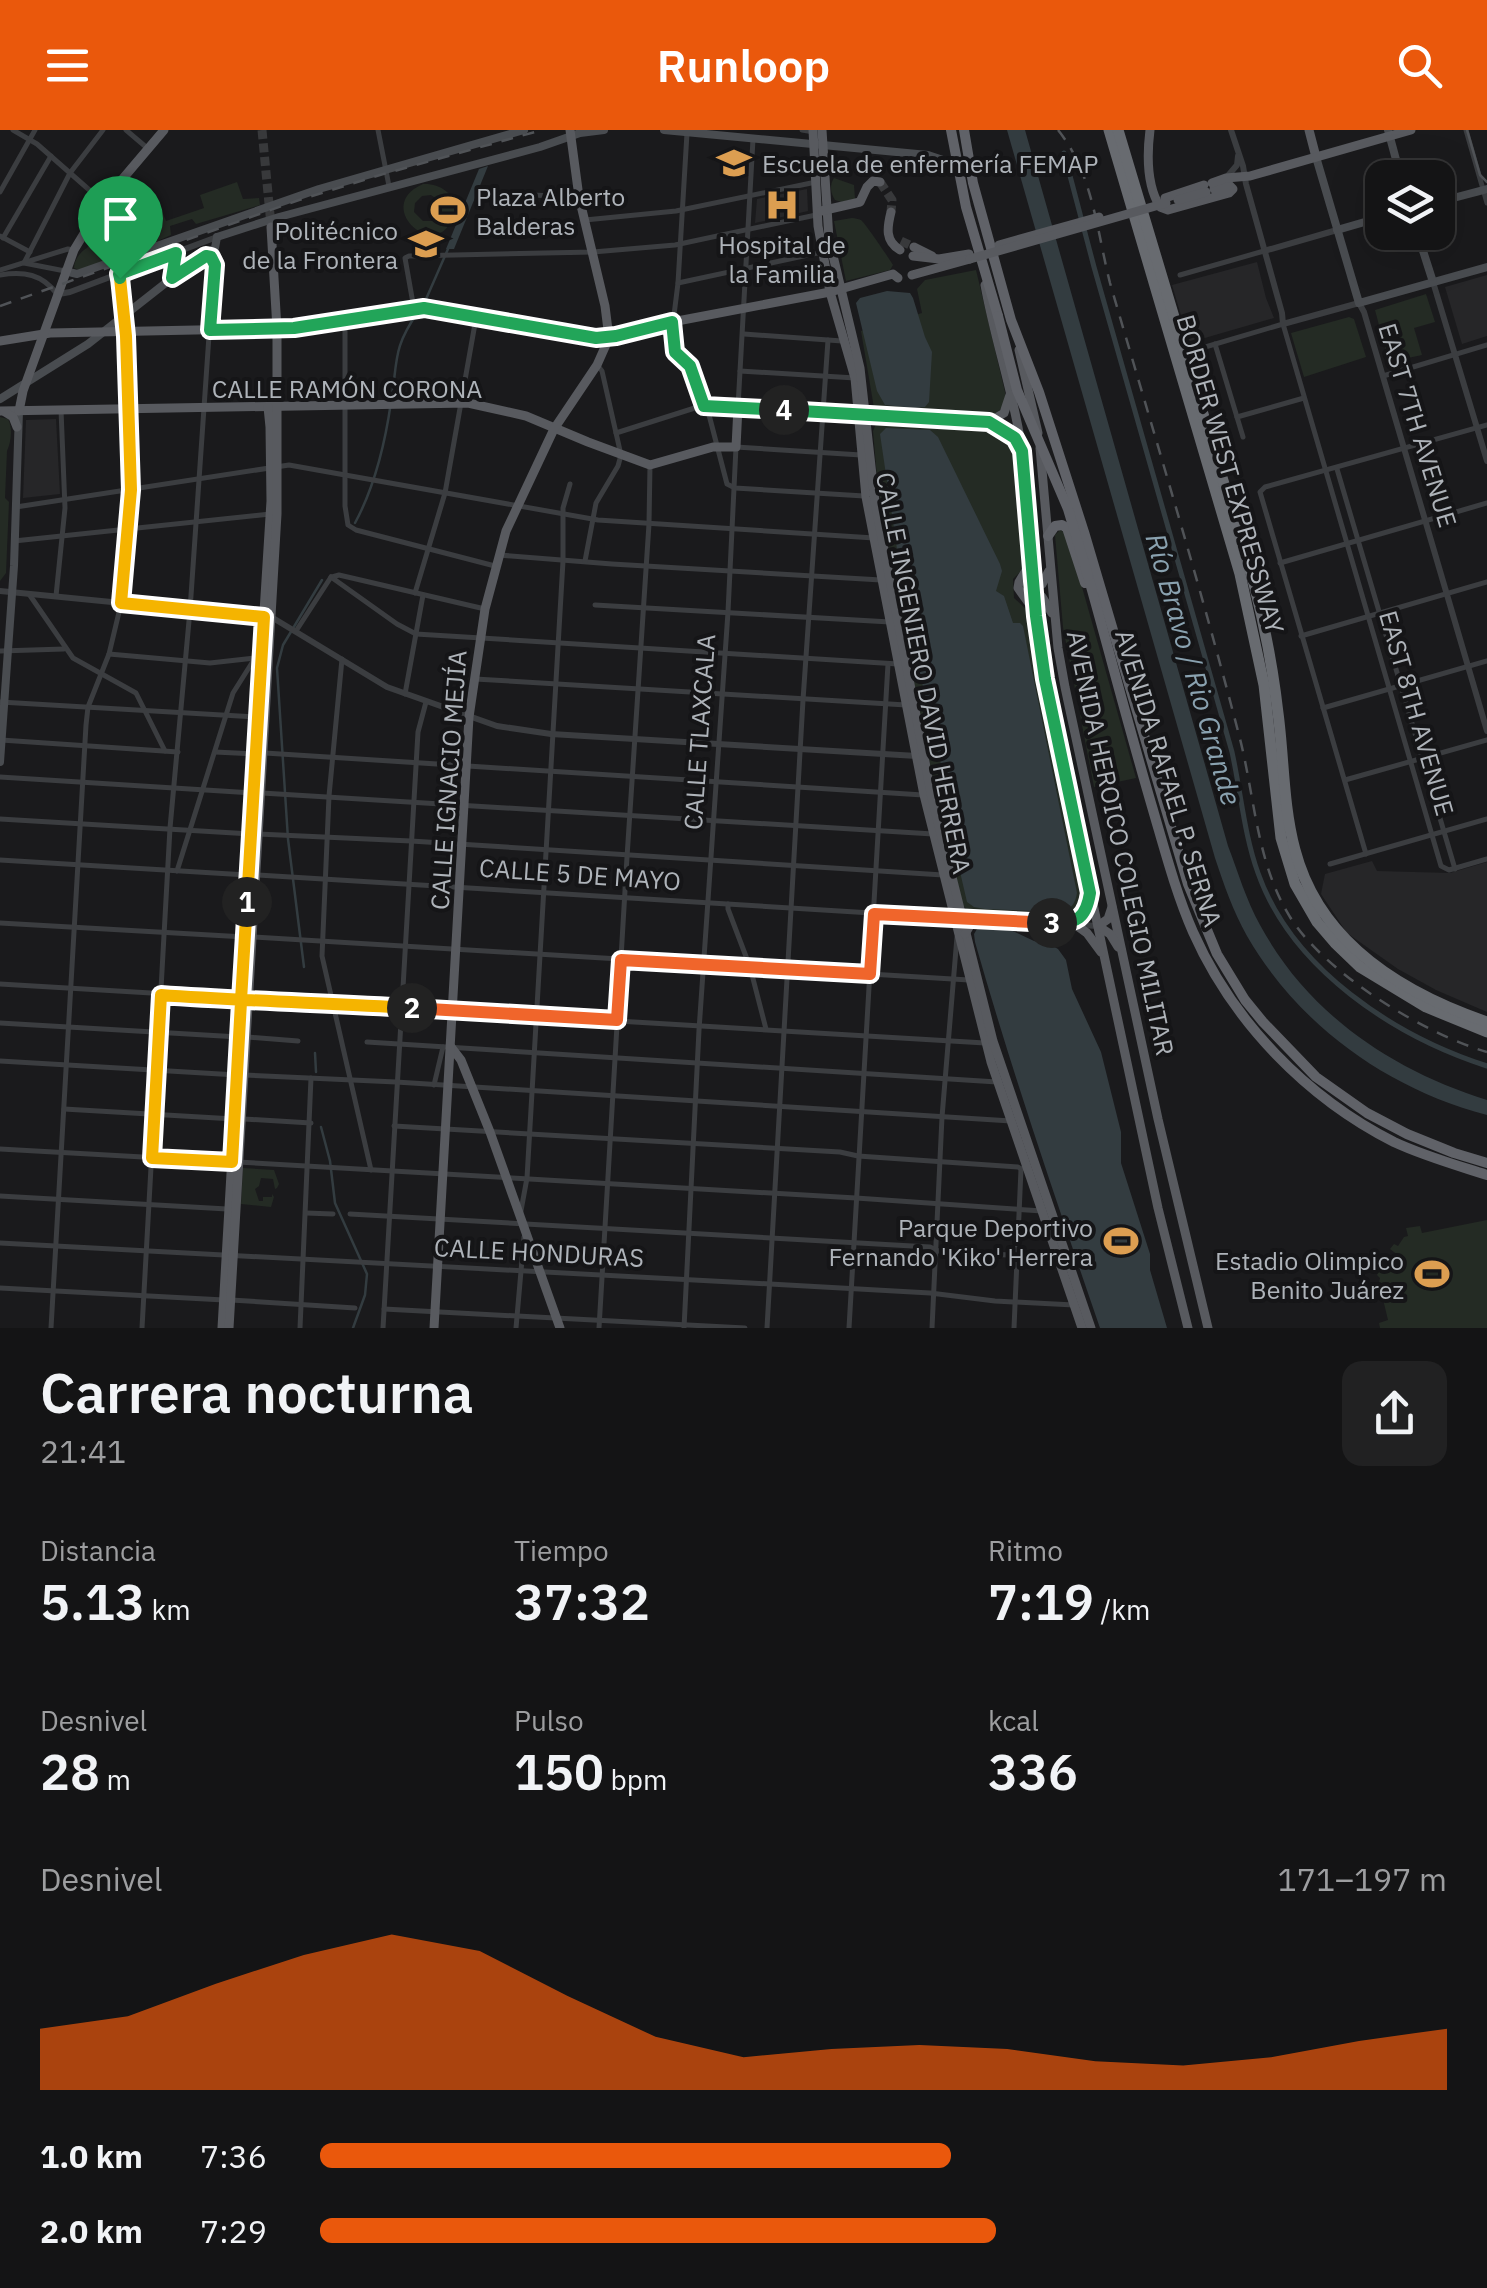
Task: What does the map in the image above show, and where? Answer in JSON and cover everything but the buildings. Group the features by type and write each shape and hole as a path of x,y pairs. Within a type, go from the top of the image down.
{"highway":[{"name":"AVENIDA HEROICO COLEGIO MILITAR","path":"952,130 973,259"},
{"name":"AVENIDA HEROICO COLEGIO MILITAR","path":"964,130 1004,318"},
{"name":"BORDER WEST EXPRESSWAY","path":"1109,130 1240,574 1264,686 1281,838 1295,884 1317,922 1360,966 1426,1007 1487,1032"},
{"path":"1120,130 1262,615 1278,710 1290,827 1303,873 1313,896 1336,929 1375,966 1424,996 1487,1022"},
{"name":"AVENIDA RAFAEL P. SERNA","path":"973,259 1039,392 1188,884 1223,964 1276,1038 1339,1094 1406,1134 1487,1163"},
{"name":"AVENIDA RAFAEL P. SERNA","path":"1004,318 1017,390 1068,509 1183,906 1208,962 1263,1041 1300,1078 1362,1124 1396,1143 1487,1175"},
{"path":"1048,536 1058,525 1070,530 1102,643 1112,663"}],"main road":[{"path":"0,762 4,650 14,566 17,427 26,382 74,250 103,202 164,130"},
{"path":"65,271 77,274 386,168 524,130"},
{"path":"0,399 88,344 206,256 216,240 274,218 480,164 571,134 604,130"},
{"path":"664,130 933,156 948,164 958,176"},
{"path":"1150,130 1150,180 1160,207 1168,210 1229,192 1232,187 1209,187"},
{"name":"EAST 7TH AVENUE","path":"1309,130 1359,303"},
{"path":"912,274 1165,201 1226,178 1411,130"},
{"name":"CALLE INGENIERO DAVID HERRERA","path":"815,131 822,252 858,355 893,664 920,755"},
{"path":"1388,133 1396,160"},
{"path":"571,134 579,197 609,338"},
{"name":"CALLE INGENIERO DAVID HERRERA","path":"818,145 816,182 821,213 863,416 866,496 886,580 933,834 990,1042 997,1082 1082,1328"},
{"path":"821,213 860,202 872,181 880,182"},
{"path":"1455,197 1485,189"},
{"path":"890,212 888,232 892,245 900,246"},
{"path":"1337,230 1365,222"},
{"path":"222,1328 230,1254 274,514 270,410 276,329 271,227"},
{"path":"1423,250 1433,282"},
{"path":"172,278 176,251"},
{"path":"913,251 939,258 973,259"},
{"path":"206,256 215,265"},
{"name":"AVENIDA HEROICO COLEGIO MILITAR","path":"973,259 1011,392 1022,451 1036,616 1048,697 1155,1196 1188,1328"},
{"path":"1359,303 1487,267"},
{"path":"2,341 43,334 276,329 420,308 609,338 893,274 898,278 847,293 858,355"},
{"name":"AVENIDA HEROICO COLEGIO MILITAR","path":"1004,318 1034,408 1065,687 1162,1136 1208,1328"},
{"path":"845,340 850,328"},
{"name":"CALLE IGNACIO MEJÍA","path":"434,1328 447,1047 469,718 479,639 495,566 517,506 554,429 597,365 609,338"},
{"path":"989,422 1006,409 1011,392"},
{"name":"CALLE RAMÓN CORONA","path":"1,411 461,403 526,416 650,464"},
{"path":"738,407 989,422 1015,438 1022,451"},
{"name":"CALLE TLAXCALA","path":"736,447 738,407"},
{"path":"1,411 10,415 17,427"},
{"path":"650,464 718,447 736,447"},
{"path":"1032,559 1018,588 1036,616"},
{"path":"0,588 14,566"},
{"path":"1051,568 1042,584 1034,589 1055,617"},
{"path":"259,754 258,658 267,617"},
{"name":"CALLE INGENIERO DAVID HERRERA","path":"927,794 957,918"},
{"path":"1090,893 1086,910 1073,925 1096,943 1104,958"},
{"path":"1112,904 1108,919 1098,926 1110,934 1124,958"},
{"path":"962,935 978,919"},
{"name":"CALLE INGENIERO DAVID HERRERA","path":"962,935 968,980 1091,1328"},
{"path":"447,1047 461,1060 559,1324"},
{"path":"230,1254 229,1209 235,1162"},
{"path":"227,1300 230,1328"}],"street":[{"path":"13,130 30,139 103,202"},
{"path":"0,192 36,130"},
{"path":"24,263 70,173 103,130"},
{"path":"126,130 148,149"},
{"path":"378,130 389,188"},
{"name":"EAST 8TH AVENUE","path":"1231,130 1431,835 1443,869 1455,869 1337,468"},
{"path":"1466,130 1487,203"},
{"path":"688,131 672,322 675,352 690,366 708,411 727,484 734,488 866,496"},
{"name":"CALLE TLAXCALA","path":"738,407 754,139"},
{"path":"1226,178 1237,165 1238,154"},
{"path":"30,252 2,237 51,156"},
{"path":"585,220 676,211 816,182"},
{"path":"482,193 579,197"},
{"path":"420,308 405,258 593,252 680,244 821,213"},
{"path":"1180,274 1337,230"},
{"path":"0,272 37,276 57,294 216,240 170,828 142,1328"},
{"path":"0,272 74,250"},
{"path":"678,283 822,252"},
{"path":"24,263 65,271"},
{"path":"50,1328 84,745 88,706 109,654 121,603 131,490 126,331 119,271"},
{"path":"1433,282 1487,461"},
{"path":"1185,353 1359,303"},
{"name":"EAST 7TH AVENUE","path":"1359,303 1487,731"},
{"path":"406,694 419,594 445,493 476,317"},
{"path":"345,320 344,474 348,526 495,566"},
{"path":"743,334 845,340"},
{"path":"767,1328 780,1068 828,340"},
{"path":"1215,344 1243,436"},
{"path":"1382,376 1487,345"},
{"path":"585,562 596,503 621,455 602,371 597,365"},
{"path":"740,371 855,378"},
{"path":"1237,417 1304,398"},
{"path":"616,432 704,406 738,407"},
{"path":"56,597 64,499 61,410"},
{"path":"1366,854 1260,495 1262,489 1487,425"},
{"path":"736,447 862,455"},
{"name":"CALLE TLAXCALA","path":"684,1327 736,447"},
{"path":"599,1325 650,524 650,464"},
{"path":"15,507 294,465 592,518 874,538"},
{"path":"516,1328 563,508 570,484"},
{"path":"1280,563 1487,503"},
{"path":"14,541 274,514"},
{"path":"499,555 886,580"},
{"path":"293,629 331,577 339,575 485,609"},
{"path":"331,577 416,634 893,664 886,705 850,1328"},
{"path":"1301,636 1487,582"},
{"path":"0,588 267,617 374,680 469,718 512,730 920,755"},
{"path":"30,594 72,658 133,689 165,750"},
{"path":"595,604 890,622"},
{"path":"4,650 64,649"},
{"path":"109,654 219,663 258,658"},
{"path":"177,870 234,693 258,658"},
{"path":"342,659 321,940 324,968 371,1170"},
{"path":"1323,708 1487,661"},
{"path":"473,680 906,705"},
{"path":"2,702 258,716"},
{"path":"383,1328 416,763 419,722 426,702"},
{"path":"1,740 178,752"},
{"path":"1344,780 1487,740"},
{"path":"215,752 927,794"},
{"path":"0,777 933,834"},
{"path":"0,819 944,876"},
{"path":"1330,864 1487,819"},
{"path":"1455,869 1487,859"},
{"name":"CALLE 5 DE MAYO","path":"0,860 1098,926"},
{"path":"728,904 766,1030"},
{"path":"0,923 968,980"},
{"path":"932,1328 955,941 962,935"},
{"path":"0,984 990,1042"},
{"path":"0,1023 298,1040"},
{"path":"367,1042 997,1082"},
{"path":"434,1086 447,1047"},
{"path":"0,1061 1011,1121"},
{"path":"300,1328 315,1079"},
{"path":"64,1109 310,1122"},
{"path":"394,1126 693,1142 1024,1168 1014,1328"},
{"path":"0,1149 1042,1212"},
{"path":"0,1196 229,1209"},
{"path":"306,1213 334,1214"},
{"path":"350,1214 1057,1256"},
{"name":"CALLE HONDURAS","path":"0,1243 770,1284 1074,1306"},
{"path":"0,1288 355,1308"},
{"path":"384,1308 517,1317 559,1324 745,1328"}],"shaded area":[{"path":"1007,130 1025,130 1228,846 1255,915 1280,957 1328,1012 1356,1035 1418,1073 1487,1100 1487,1115 1415,1089 1349,1050 1293,998 1242,927 1215,858"},
{"path":"488,166 454,249 446,249 479,169"},
{"path":"834,178 854,185 855,199 835,200 831,189"},
{"path":"237,182 243,199 259,198 260,205 196,224 192,219 170,226 171,235 142,248 79,270 74,268 78,256 118,203 137,217 161,209 166,221 204,208 200,195"},
{"name":"Plaza Alberto Balderas","path":"423,184 448,193 454,211 444,231 433,235 412,226 405,216 409,194","holes":["431,195 438,200 440,213 432,221 423,221 414,212 415,203 422,196"]},
{"name":"Hospital de la Familia","path":"807,189 808,211 755,223 757,199"},
{"path":"861,220 867,228 893,265 890,270 846,281 834,221"},
{"path":"1257,262 1274,318 1191,342 1172,285"},
{"path":"976,270 1005,392 1001,408 987,416 874,408 861,331 922,313 917,289 925,280"},
{"path":"1487,275 1487,336 1462,344 1445,287"},
{"path":"887,291 910,293 932,352 929,402 925,407 885,405 877,391 856,303 860,298"},
{"path":"1426,294 1435,322 1414,328 1422,355 1388,359 1375,310"},
{"path":"1349,317 1354,319 1366,357 1304,377 1291,333"},
{"path":"0,417 8,419 11,431 5,498 9,502 6,573 0,581"},
{"path":"56,419 60,494 23,498 26,420"},
{"path":"880,422 988,430 1001,435 1013,447 1024,559 1022,570 1013,579 1014,598 1030,619 1039,690 1083,894 1080,909 1069,917 971,912 963,906 936,793 878,488 873,431"},
{"path":"886,428 930,430 938,437 1000,564 1002,571 996,591 1004,596 1013,623 1023,626 1077,893 1072,905 1061,912 985,909 967,902 958,863 958,838 908,622 908,586 902,583 880,434"},
{"path":"1060,530 1067,534 1136,778 1094,787 1063,627 1055,535"},
{"path":"1372,861 1377,871 1450,873 1487,862 1487,1012 1398,969 1347,933 1321,894 1325,874"},
{"path":"983,927 1013,931 1049,944 1066,960 1072,989 1101,1052 1121,1132 1121,1163 1150,1254 1150,1270 1167,1328 1100,1328 989,991 974,934"},
{"path":"243,1168 274,1170 277,1188 273,1179 261,1178 255,1189 259,1201 272,1194 274,1197 271,1207 241,1204"},
{"name":"Estadio Olimpico Benito Juárez","path":"1487,1220 1487,1328 1380,1328 1379,1323 1388,1320 1382,1295 1374,1295 1372,1288 1378,1287 1380,1269 1387,1273 1398,1255 1390,1249 1408,1236 1406,1228 1420,1226 1422,1233"}],"waterway":[{"name":"Río Bravo / Rio Grande","path":"1064,153 1232,752 1253,858 1274,908 1295,939 1350,994 1417,1037 1487,1066"},
{"path":"423,306 448,249"},
{"path":"355,523 374,480 382,449 400,346 418,312"},
{"path":"304,967 288,839 277,668 283,645 322,580"},
{"path":"315,1053 316,1072"},
{"path":"321,1127 335,1203 367,1274 365,1295 353,1328"}],"tunnel":[{"path":"262,130 271,225"},
{"path":"880,182 892,200 891,212"},
{"path":"901,241 914,247"}],"tram line":[{"path":"1467,130 1480,175 1487,182"}],"railway":[{"path":"0,306 299,200 542,130"},
{"path":"1058,130 1079,165 1092,204 1110,283 1224,678 1263,851 1279,896 1306,938 1351,980 1406,1016 1487,1052"}],"place":[{"name":"Escuela de enfermería FEMAP","path":"734,163"},
{"name":"Hospital de la Familia","path":"782,205"},
{"name":"Plaza Alberto Balderas","path":"448,210"},
{"name":"Politécnico de la Frontera","path":"426,244"},
{"name":"Parque Deportivo Fernando 'Kiko' Herrera","path":"1121,1241"},
{"name":"Estadio Olimpico Benito Juárez","path":"1432,1274"}],"route":[{"path":"120,278 119,274 176,253 172,278 206,256 211,257 215,265 210,330 294,328 424,308 596,338 672,322 675,352 690,366 704,406 989,422 1005,430 1022,451 1041,653 1090,893 1086,910 1070,924 874,914 870,974 621,960 617,1020 451,1010 241,1000 161,995 152,1158 232,1162 241,1000 264,617 121,603 131,490 120,278"}]}
